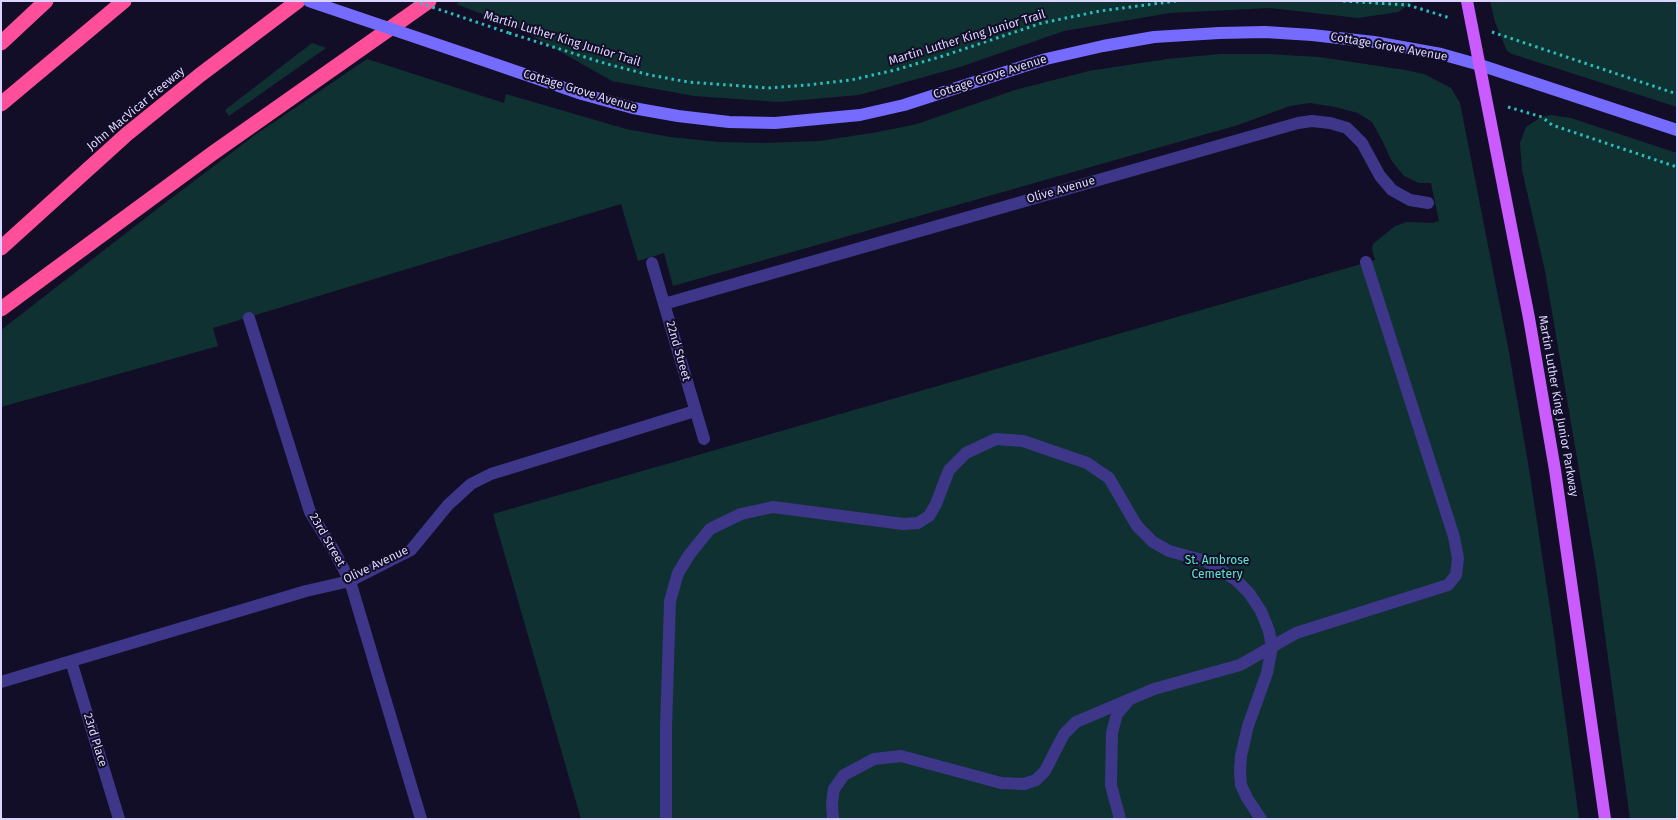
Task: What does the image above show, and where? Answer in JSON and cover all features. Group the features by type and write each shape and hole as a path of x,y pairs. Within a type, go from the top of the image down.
{"highway":[{"path":"1,43 46,1"},
{"path":"1,104 124,1"},
{"name":"John MacVicar Freeway","path":"1,248 127,134 200,75 298,1"},
{"path":"1,309 213,153 430,1"}],"main road":[{"name":"Martin Luther King Junior Parkway","path":"1467,1 1529,318 1556,470 1605,819"}],"street":[{"name":"Cottage Grove Avenue","path":"309,1 582,94 633,108 729,122 765,123 821,120 860,115 904,105 1046,59 1103,46 1154,37 1265,32 1312,34 1374,42 1441,54 1677,130"},
{"name":"Olive Avenue","path":"664,304 1298,123 1312,121 1330,123 1347,128 1362,143 1380,176 1392,190 1410,200 1428,203"},
{"path":"833,819 832,803 834,789 844,775 874,759 901,756 1001,783 1024,784 1036,780 1045,771 1064,734 1076,722 1154,689 1240,665 1296,633 1448,585 1456,575 1458,558 1454,538 1366,262"},
{"name":"22nd Street","path":"652,263 704,439"},
{"name":"23rd Street","path":"250,318 310,512 334,550 350,581 420,819"},
{"name":"Olive Avenue","path":"1,682 306,591 350,581 411,550 448,505 471,484 491,474 696,411"},
{"path":"666,819 666,728 670,601 678,573 689,555 710,529 740,514 773,507 903,524 918,523 929,516 936,504 949,470 966,453 996,439 1023,441 1087,462 1110,478 1137,526 1153,542 1169,551 1206,561 1236,580 1249,593 1261,611 1269,631 1272,647 1267,673 1248,726 1241,756 1240,771 1241,785 1261,819"},
{"name":"23rd Place","path":"71,661 119,819"},
{"path":"1120,819 1111,784 1112,733 1117,714 1130,699"}],"path":[{"name":"Martin Luther King Junior Trail","path":"414,1 607,64 650,75 688,82 768,88 851,80 896,70 943,56 1042,23 1100,11 1176,1"},
{"path":"1343,1 1408,5 1472,26"},
{"path":"1501,35 1677,94"},
{"path":"1487,101 1542,117 1552,125 1677,166"}],"green space":[{"path":"461,1 1414,1 1398,12 1358,18 1270,8 1170,13 1064,31 960,67 859,95 779,102 694,96 612,81 517,27 456,4"},
{"path":"1490,1 1677,1 1677,107 1512,54 1507,51 1495,22"},
{"path":"312,43 326,48 229,116 225,110"},
{"name":"St. Ambrose Cemetery","path":"1220,54 1319,57 1405,70 1424,74 1451,88 1460,103 1508,347 1529,469 1579,819 581,819 493,514 1375,260 1372,249 1373,244 1395,226 1407,222 1432,223 1439,221 1431,183 1419,183 1404,176 1391,160 1372,122 1358,113 1310,103 1290,106 1238,125 673,286 664,253 638,261 621,204 213,328 218,346 1,407 1,330 255,135 367,59 504,103 506,94 626,129 670,137 718,142 762,143 820,141 878,132 917,124 1015,90 1089,71 1167,59"},
{"path":"1551,115 1571,118 1677,153 1677,819 1630,819 1596,569 1545,271 1522,170 1520,143 1526,127 1541,117"}]}
